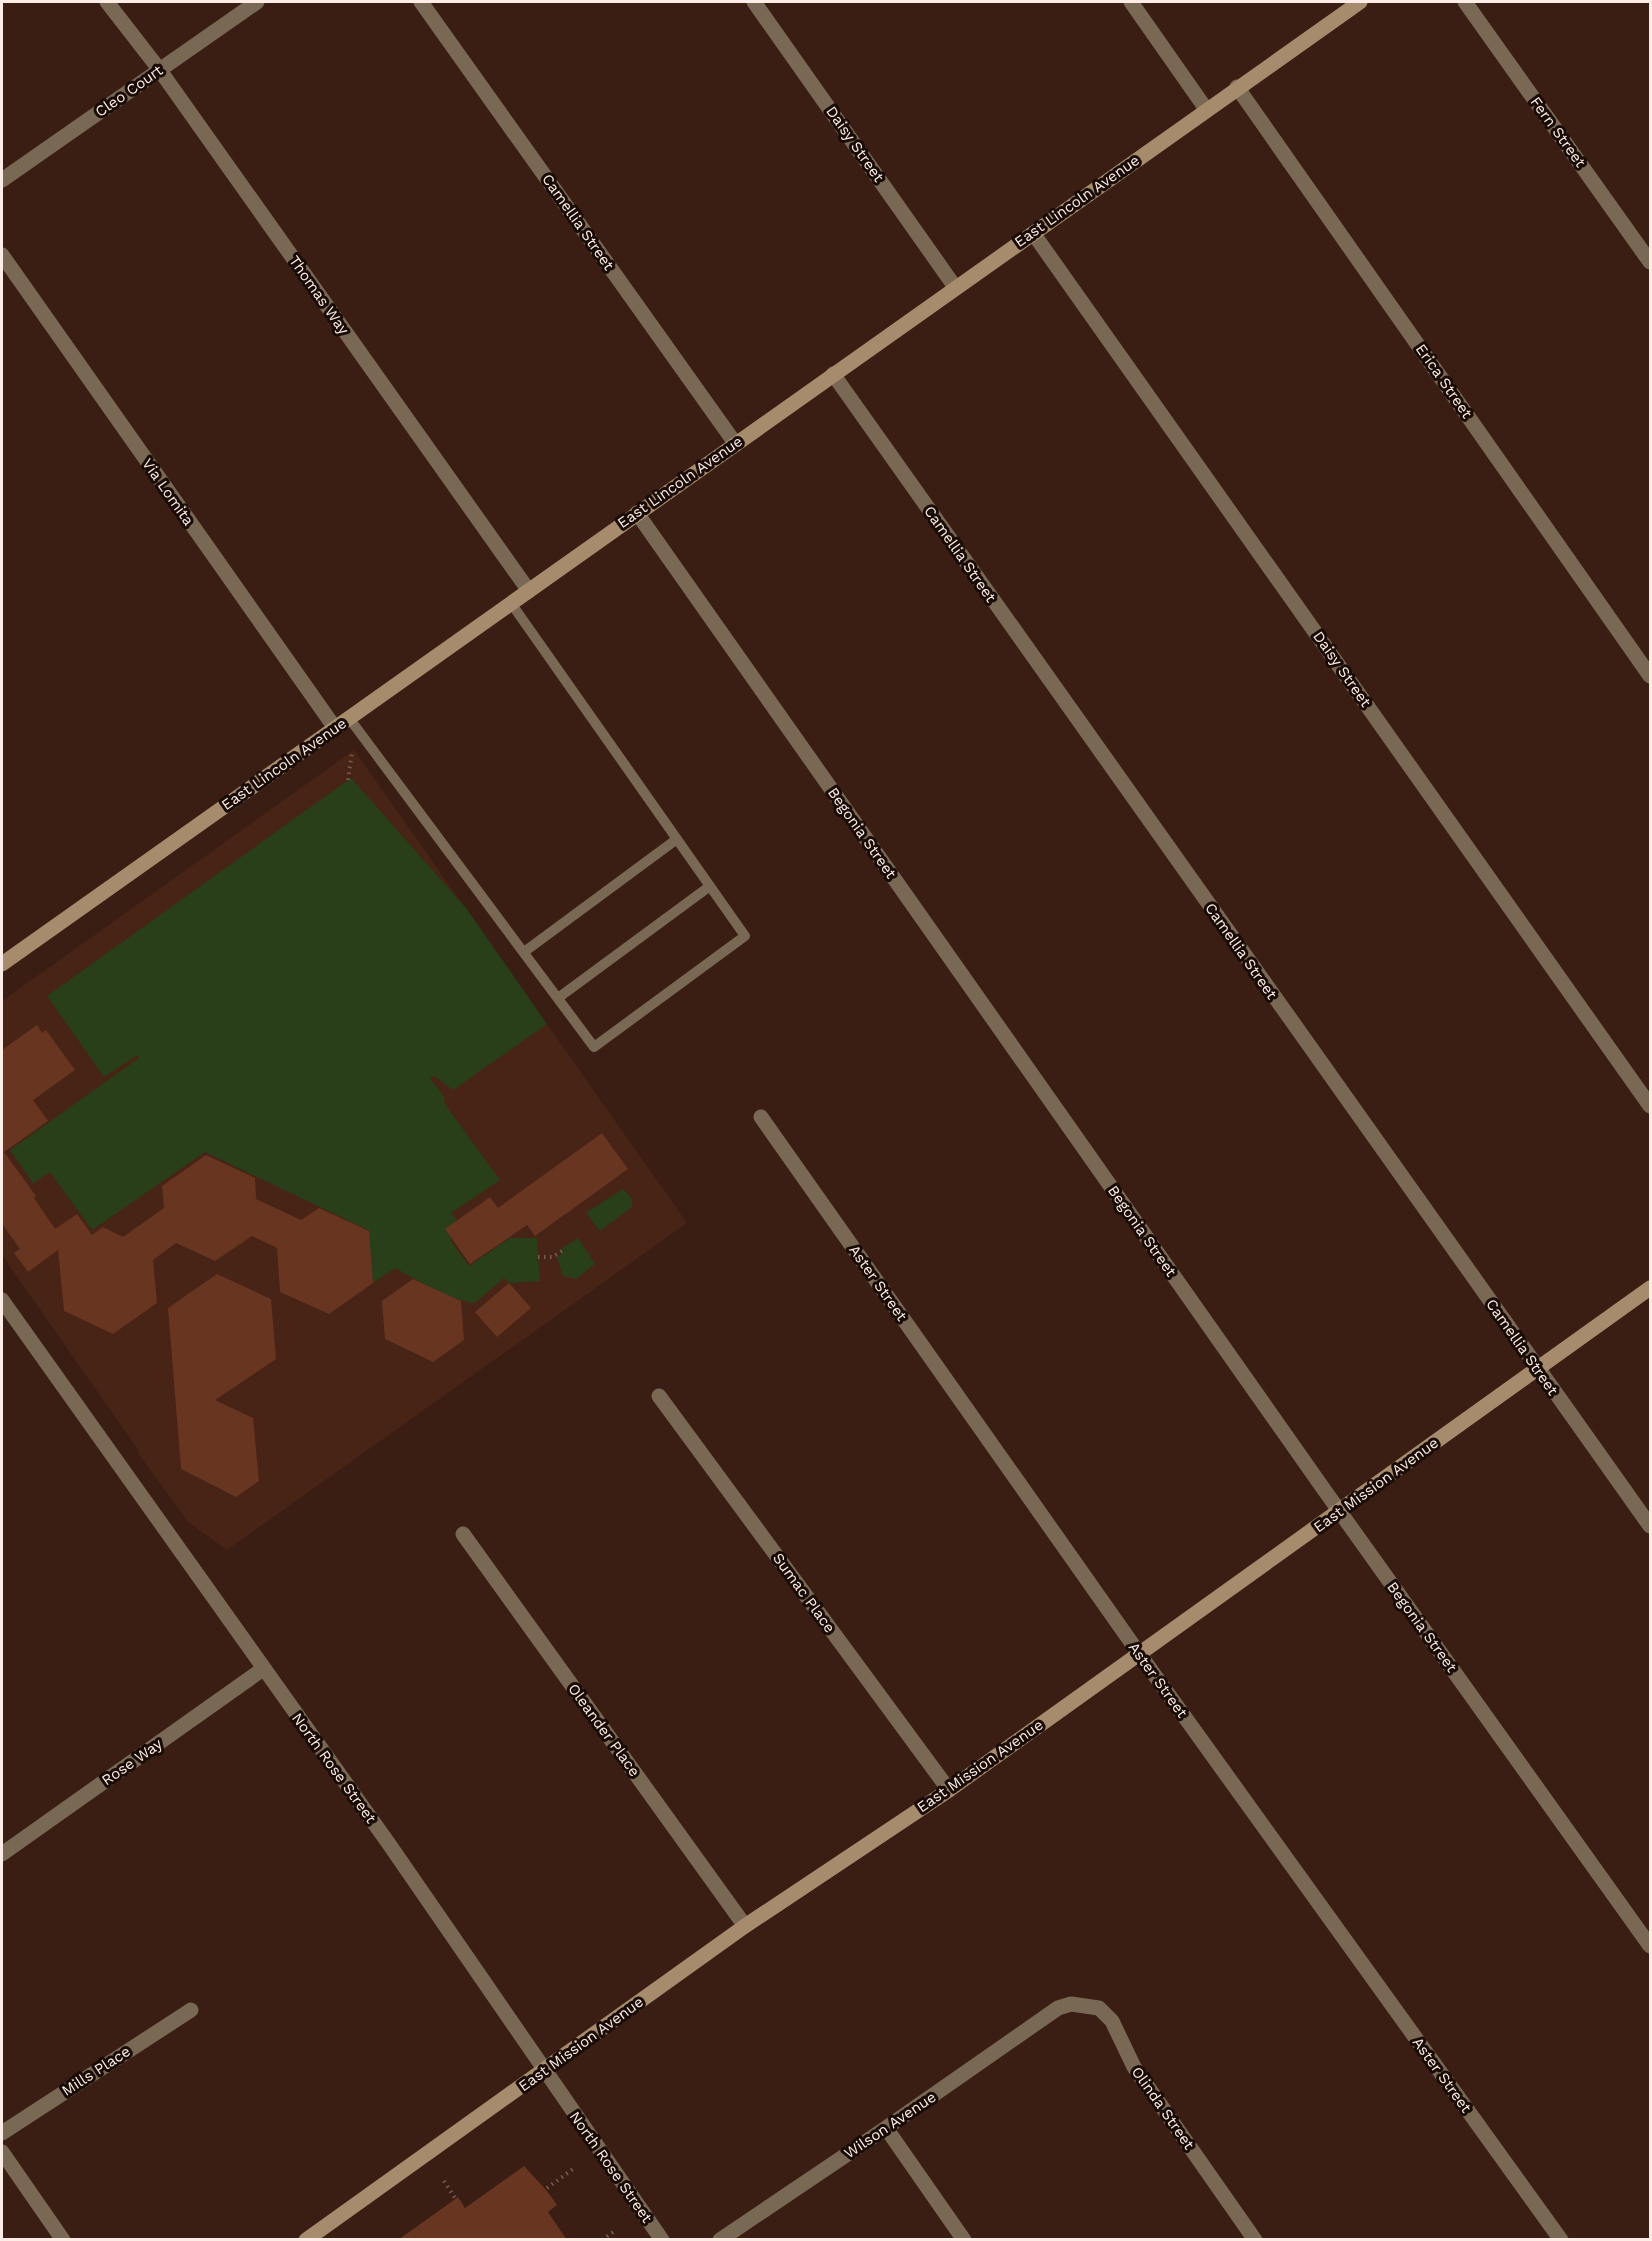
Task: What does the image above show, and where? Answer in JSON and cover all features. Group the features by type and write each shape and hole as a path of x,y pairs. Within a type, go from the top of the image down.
{"main road":[{"name":"East Lincoln Avenue","path":"2,964 1236,87 1360,2"},
{"name":"East Mission Avenue","path":"306,2240 745,1926 949,1790 1138,1652 1340,1512 1650,1288"}],"street":[{"name":"Thomas Way","path":"108,2 159,69 529,591"},
{"name":"Cleo Court","path":"2,180 257,2"},
{"name":"Camellia Street","path":"421,2 735,443"},
{"name":"Daisy Street","path":"754,2 955,287"},
{"path":"1131,2 1206,109"},
{"name":"Fern Street","path":"1465,2 1650,262"},
{"name":"Erica Street","path":"1236,87 1650,676"},
{"name":"Daisy Street","path":"1033,233 1650,1106"},
{"name":"Via Lomita","path":"2,255 335,728"},
{"name":"Camellia Street","path":"833,374 1650,1526"},
{"name":"Begonia Street","path":"637,513 1340,1512 1650,1946"},
{"name":"Aster Street","path":"761,1117 1138,1652 1561,2240"},
{"name":"North Rose Street","path":"2,1300 389,1844 662,2240"},
{"name":"Sumac Place","path":"659,1396 949,1790"},
{"name":"Oleander Place","path":"463,1534 745,1926"},
{"name":"Rose Way","path":"2,1854 263,1669"},
{"name":"Olinda Street","path":"1058,2008 1071,2004 1100,2008 1112,2021 1134,2067 1255,2240"},
{"name":"Wilson Avenue","path":"720,2240 1058,2008"},
{"name":"Mills Place","path":"2,2133 191,2010"},
{"path":"886,2128 964,2240"},
{"path":"2,2152 63,2240"}],"lane":[{"path":"349,718 594,1047 745,936 511,603"},
{"path":"524,952 677,839"},
{"path":"558,998 710,886"}],"path":[{"path":"348,780 352,752"},
{"path":"538,1257 552,1257 562,1251"},
{"path":"547,2188 573,2169"},
{"path":"444,2181 455,2198"},
{"path":"602,2240 616,2230"}],"shaded area":[{"path":"354,750 687,1223 227,1550 188,1522 2,1255 2,1001"}],"green space":[{"path":"351,778 466,908 547,1024 453,1090 434,1076 430,1078 445,1098 444,1103 500,1180 451,1213 457,1220 445,1229 452,1238 450,1240 469,1266 510,1238 537,1238 540,1281 509,1283 504,1278 475,1303 444,1294 395,1268 373,1283 368,1230 205,1152 92,1230 50,1172 33,1183 10,1150 139,1058 137,1055 104,1077 47,996"},
{"path":"623,1189 632,1199 632,1207 600,1231 586,1213"},
{"path":"578,1238 595,1264 576,1279 563,1276 557,1257 563,1253 561,1249"}],"building":[{"path":"37,1025 42,1033 46,1030 75,1070 33,1100 48,1121 4,1152 36,1196 34,1198 55,1229 77,1214 92,1235 103,1227 123,1237 164,1208 162,1186 206,1155 255,1178 256,1199 301,1220 319,1208 369,1231 373,1283 329,1314 280,1292 277,1248 252,1236 215,1261 176,1243 153,1260 157,1303 113,1334 64,1311 58,1250 28,1272 14,1253 20,1249 2,1224 2,1050"},
{"path":"602,1133 628,1169 535,1236 527,1225 470,1264 445,1229 490,1197 498,1208"},
{"path":"217,1274 271,1299 276,1359 215,1400 253,1418 259,1481 236,1497 181,1469 168,1308"},
{"path":"413,1279 461,1301 464,1340 433,1362 385,1339 382,1301"},
{"path":"509,1283 531,1308 497,1337 475,1312"},
{"path":"524,2166 557,2205 548,2212 567,2240 398,2240 458,2197 465,2208"}]}
